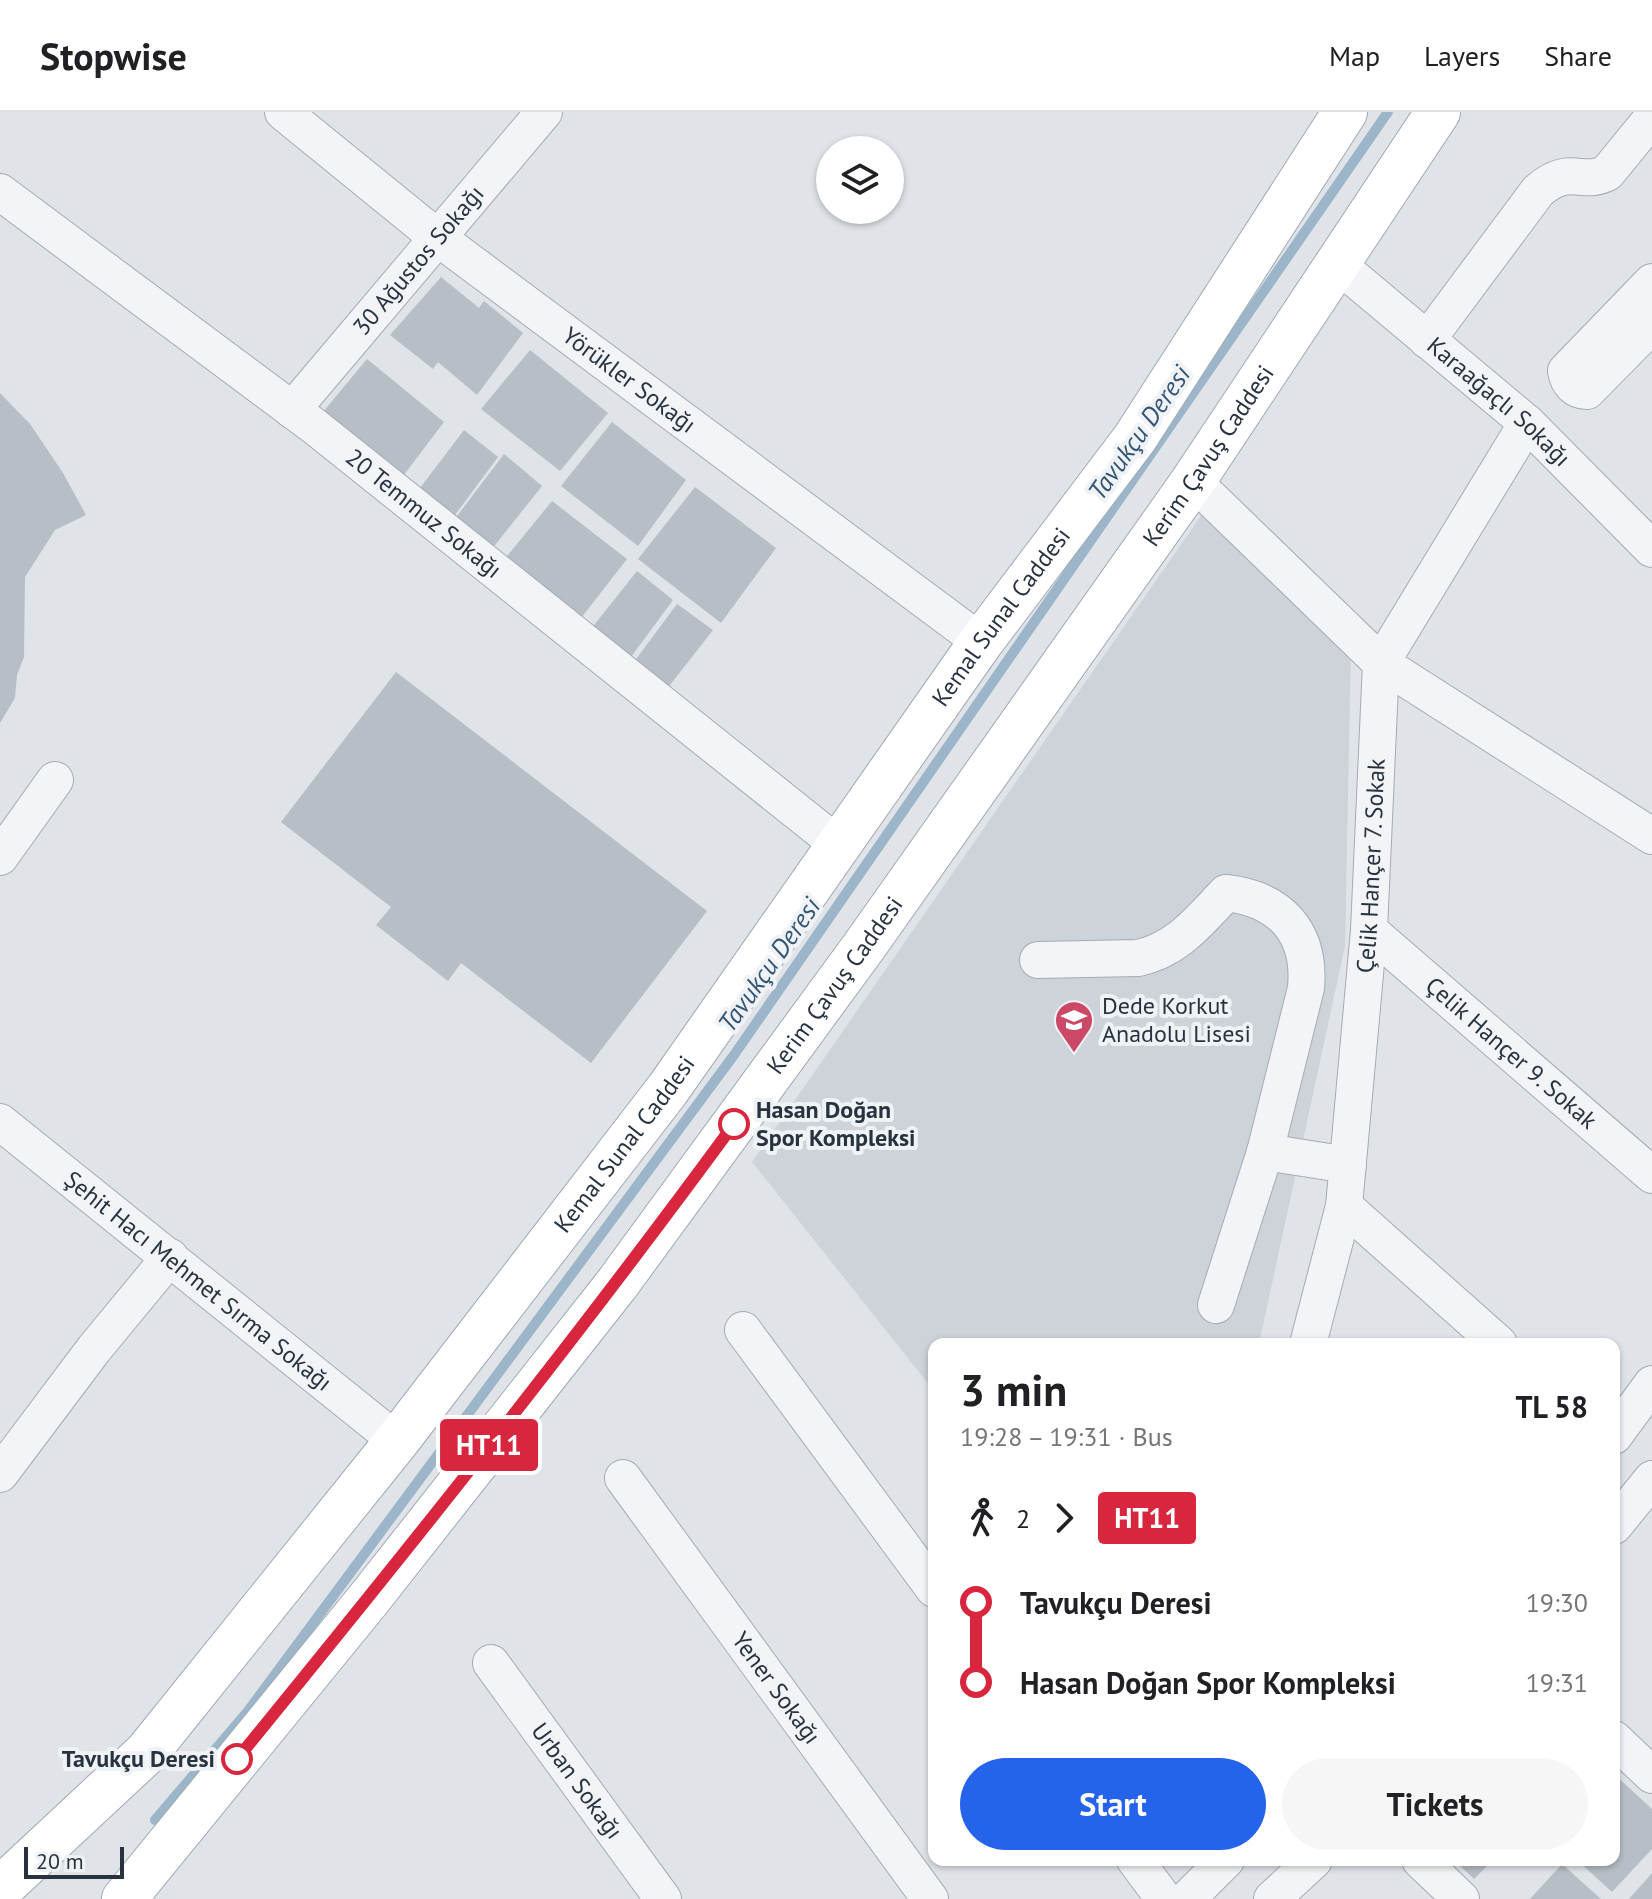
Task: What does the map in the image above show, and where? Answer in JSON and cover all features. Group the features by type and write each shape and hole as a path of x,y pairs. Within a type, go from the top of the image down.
{"main road":[{"name":"Kemal Sunal Caddesi","path":"9,1891 147,1752 397,1441 668,1089 981,642 1135,438 1345,112"},
{"name":"Kerim Çavuş Caddesi","path":"124,1899 368,1600 617,1284 874,932 1193,481 1438,112"}],"street":[{"name":"Yörükler Sokağı","path":"283,112 438,238 981,642"},
{"name":"30 Ağustos Sokağı","path":"292,410 544,112"},
{"path":"1427,340 1538,191 1557,178 1580,175 1599,177 1607,173 1652,118"},
{"name":"20 Temmuz Sokağı","path":"0,192 292,410 840,846"},
{"name":"Karaağaçlı Sokağı","path":"1336,263 1527,423 1652,549"},
{"path":"1652,282 1566,371 1570,383 1581,391 1587,391 1652,325"},
{"name":"Çelik Hançer 7. Sokak","path":"1310,1338 1344,1206 1369,930 1381,663 1527,423"},
{"path":"1193,481 1381,663 1652,836"},
{"path":"0,857 55,780"},
{"path":"1038,960 1154,955 1179,941 1226,893 1256,899 1282,915 1304,948 1308,968 1306,988 1265,1152 1216,1305"},
{"name":"Çelik Hançer 9. Sokak","path":"1369,930 1652,1175"},
{"name":"Şehit Hacı Mehmet Sırma Sokağı","path":"6,1139 170,1257 397,1441"},
{"path":"1265,1152 1348,1165"},
{"path":"1344,1206 1492,1338"},
{"path":"0,1474 94,1349 170,1257"},
{"path":"743,1330 928,1581"},
{"path":"1620,1428 1652,1384"},
{"path":"1620,1452 1652,1481 1620,1519"},
{"name":"Yener Sokağı","path":"623,1478 930,1899"},
{"name":"Urban Sokağı","path":"491,1663 663,1899"},
{"path":"1620,1745 1652,1775"},
{"path":"1139,1866 1164,1899"},
{"path":"1187,1899 1220,1866"},
{"path":"1272,1899 1308,1866"},
{"path":"1426,1866 1461,1899"}],"shaded area":[{"name":"Dede Korkut Anadolu Lisesi","path":"1207,507 1351,647 1345,946 1260,1338 928,1338 928,1383 752,1162"}],"building":[{"path":"441,277 479,308 484,301 523,333 477,395 438,362 433,369 390,335"},
{"path":"530,350 608,413 560,471 481,409"},
{"path":"367,359 444,422 397,484 318,418"},
{"path":"0,393 30,424 63,473 86,515 55,530 25,577 24,657 17,675 15,698 0,723"},
{"path":"612,422 686,480 638,546 561,486"},
{"path":"464,430 498,457 452,519 417,492"},
{"path":"504,454 542,486 488,554 451,524"},
{"path":"695,487 776,548 721,623 638,559"},
{"path":"552,501 627,559 578,622 503,561"},
{"path":"637,571 673,600 625,665 587,634"},
{"path":"677,604 713,630 663,694 631,666"},
{"path":"396,672 707,911 591,1063 461,963 448,981 376,925 391,907 281,822"},
{"path":"1620,1780 1652,1809 1652,1849 1612,1892 1584,1866 1620,1866"},
{"path":"1460,1866 1487,1866 1474,1879"},
{"path":"1560,1866 1564,1866 1601,1899 1530,1899"},
{"path":"1652,1873 1652,1899 1629,1899"}],"waterway":[{"name":"Tavukçu Deresi","path":"155,1820 248,1711 734,1055 1388,112"}],"bus line":[{"name":"HT11","path":"237,1759 368,1600 617,1284 734,1124"}],"place":[{"name":"Dede Korkut Anadolu Lisesi","path":"1074,1054"},
{"name":"Hasan Doğan Spor Kompleksi","path":"734,1124"},
{"name":"Tavukçu Deresi","path":"237,1759"}]}
